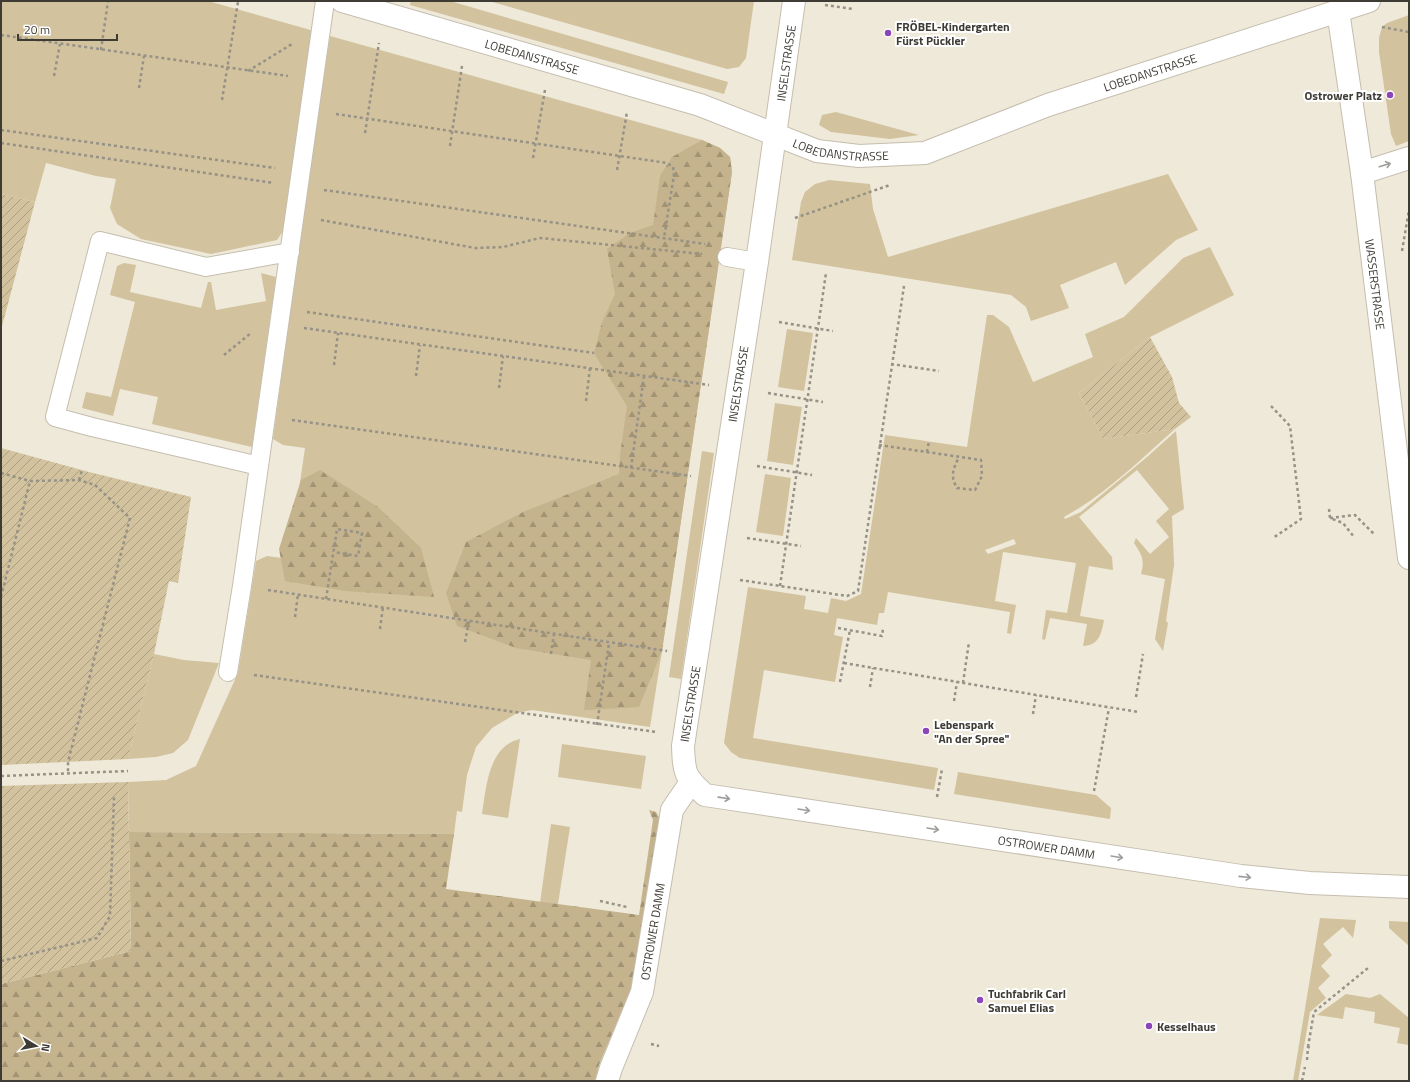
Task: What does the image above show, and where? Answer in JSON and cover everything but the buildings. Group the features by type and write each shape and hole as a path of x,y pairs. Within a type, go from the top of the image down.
{"street":[{"name":"LOBEDANSTRASSE","path":"342,1 700,105 817,151 859,156 925,153 1048,105 1338,12"},
{"name":"INSELSTRASSE","path":"687,774 684,746 776,135 794,1"},
{"path":"1338,12 1368,1"},
{"name":"WASSERSTRASSE","path":"1338,12 1362,173 1409,558"},
{"path":"1362,173 1409,158"},
{"name":"OSTROWER DAMM","path":"607,1081 642,992 672,810 687,774 705,795 1241,876 1310,883 1409,887"}],"lane":[{"path":"228,672 260,466 325,1"},
{"path":"260,466 55,417 100,241 206,267 290,252"},
{"path":"727,257 757,262"}],"path":[{"path":"100,50 108,1"},
{"path":"222,100 238,2"},
{"path":"825,5 853,9"},
{"path":"248,71 322,27"},
{"path":"1,35 314,80"},
{"path":"365,133 379,43"},
{"path":"54,76 60,44"},
{"path":"139,88 144,56"},
{"path":"450,146 462,66"},
{"path":"533,158 545,89"},
{"path":"310,110 667,163 673,167 674,175 664,238"},
{"path":"617,170 627,112"},
{"path":"1,130 707,244"},
{"path":"1,143 300,179"},
{"path":"794,218 894,183"},
{"path":"295,216 475,248 503,247 540,238 727,257"},
{"path":"780,586 826,273"},
{"path":"740,580 847,596 858,591 891,364 904,286"},
{"path":"280,316 338,333 738,389"},
{"path":"280,316 594,353"},
{"path":"779,322 833,331"},
{"path":"334,365 338,333"},
{"path":"416,376 420,345"},
{"path":"499,388 503,356"},
{"path":"891,364 939,371"},
{"path":"586,401 590,368"},
{"path":"631,468 644,376"},
{"path":"768,394 823,402"},
{"path":"1271,406 1290,426 1301,519 1273,538"},
{"path":"266,417 691,476"},
{"path":"927,452 929,441"},
{"path":"879,445 981,460 982,476 975,490 957,488 953,480 954,469 959,457"},
{"path":"757,466 812,474"},
{"path":"79,480 82,470"},
{"path":"1,473 30,481 79,480 95,485 130,518 68,762 68,773"},
{"path":"1,597 30,481"},
{"path":"1329,509 1330,518"},
{"path":"1330,518 1355,515 1374,534"},
{"path":"1330,518 1343,523 1354,537"},
{"path":"326,599 337,529 362,533 358,556 334,552"},
{"path":"747,538 801,546"},
{"path":"271,590 667,652"},
{"path":"295,617 298,594"},
{"path":"380,629 383,607"},
{"path":"465,642 469,621"},
{"path":"838,628 882,636 883,629"},
{"path":"840,682 850,630"},
{"path":"551,654 554,634"},
{"path":"963,683 969,642"},
{"path":"597,725 609,643"},
{"path":"1136,697 1142,654"},
{"path":"844,663 1138,712"},
{"path":"870,687 873,668"},
{"path":"251,675 597,725 656,732"},
{"path":"954,701 957,682"},
{"path":"1033,714 1036,695"},
{"path":"1094,791 1109,708"},
{"path":"937,797 942,769"},
{"path":"1,776 128,771"},
{"path":"1,961 97,938 110,916 114,797"},
{"path":"1307,1060 1314,1012 1368,968"},
{"path":"1308,1047 1312,1048"},
{"path":"1302,1081 1305,1067"}],"shaded area":[{"path":"1,1 208,1 314,31 286,227 277,240 211,254 141,239 117,224 110,208 116,179 96,176 46,163 35,202 1,194"},
{"path":"411,1 450,1 728,82 724,94 410,5"},
{"path":"489,1 754,1 746,58 739,67 727,69"},
{"path":"1409,15 1409,141 1396,146 1391,134 1379,52 1379,38 1382,27 1387,23"},
{"path":"330,36 702,140 720,148 730,157 732,172 650,727 532,710 517,713 492,728 476,747 467,775 462,812 457,811 454,834 129,832 128,782 166,780 196,766 238,673 256,561 267,556 289,559 305,448 283,445 273,439 307,188"},
{"path":"836,112 919,135 890,139 831,132 819,125 822,115"},
{"path":"1168,174 1198,230 1176,240 1125,285 1116,262 1060,285 1069,308 1031,321 1026,307 1011,295 792,260 801,202 805,192 815,184 829,180 870,184 873,209 888,257"},
{"path":"1,194 35,202 1,330"},
{"path":"1210,247 1234,295 1150,337 1079,393 1103,439 1175,429 1108,487 1094,498 1064,517 1065,519 1081,512 1176,431 1184,509 1172,516 1174,565 1166,621 1168,623 1163,651 1155,639 1165,579 1141,574 1143,561 1134,543 1136,538 1150,554 1169,537 1156,521 1169,509 1137,470 1079,517 1112,557 1113,570 1089,566 1080,616 1104,620 1100,635 1093,644 1083,646 1087,624 1050,618 1045,640 1042,639 1046,610 1067,613 1076,563 1003,552 995,601 1016,605 1011,634 1007,633 1010,612 888,592 884,613 879,613 877,625 837,618 834,635 843,637 835,682 764,670 753,738 938,768 934,790 740,758 731,752 724,743 748,587 806,596 804,609 828,613 831,598 846,601 861,594 885,435 967,447 987,315 993,315 1009,327 1033,382 1093,357 1085,334 1124,317 1183,258","holes":["1014,539 1016,544 988,554 985,550"]},
{"path":"124,263 136,265 130,292 201,308 208,282 211,282 216,310 266,301 261,273 276,277 252,447 152,424 158,397 120,389 113,416 82,408 86,392 111,397 135,302 110,295 117,266"},
{"path":"787,329 813,333 804,391 778,387"},
{"path":"1150,337 1172,377 1179,403 1191,417 1175,429 1103,439 1079,393"},
{"path":"775,403 802,407 793,465 767,461"},
{"path":"1,448 89,472 191,497 178,583 169,581 154,654 128,759 1,765"},
{"path":"702,451 714,453 681,679 669,677"},
{"path":"765,474 791,478 783,536 756,532"},
{"path":"154,654 184,660 219,663 188,740 173,753 156,757 128,759"},
{"path":"520,739 508,818 482,814 487,781 495,759 501,750 509,743"},
{"path":"562,744 646,756 641,789 558,777"},
{"path":"958,772 1096,795 1111,808 1110,819 954,794"},
{"path":"128,782 131,951 1,984 1,786"},
{"path":"551,824 570,827 558,904 540,903"},
{"path":"1320,918 1356,920 1353,938 1343,927 1323,944 1332,955 1321,966 1330,976 1318,988 1326,998 1310,1012 1298,1081 1293,1081"},
{"path":"1389,921 1409,922 1409,946 1389,928"},
{"path":"1346,994 1370,998 1380,994 1409,1018 1409,1045 1397,1043 1400,1028 1374,1023 1375,1012 1345,1007 1343,1019 1317,1015"}],"green space":[{"path":"702,140 720,148 730,157 732,172 662,651 639,707 584,710 591,660 516,648 457,626 446,593 466,542 523,512 619,474 620,455 627,406 594,353 602,322 615,294 607,249 630,233 653,225 660,176 672,157"},
{"path":"320,470 378,507 421,548 434,597 345,591 285,581 279,549 301,480"},
{"path":"649,810 656,812 660,819 631,989 599,1065 595,1081 1,1081 1,984 131,951 129,832 454,834 446,889 639,915 653,820"}],"place":[{"name":"FRÖBEL-Kindergarten Fürst Pückler","path":"888,33"},
{"name":"Ostrower Platz","path":"1390,95"},
{"name":"Lebenspark \"An der Spree\"","path":"926,731"},
{"name":"Tuchfabrik Carl Samuel Elias","path":"980,1000"},
{"name":"Kesselhaus","path":"1149,1026"}]}
